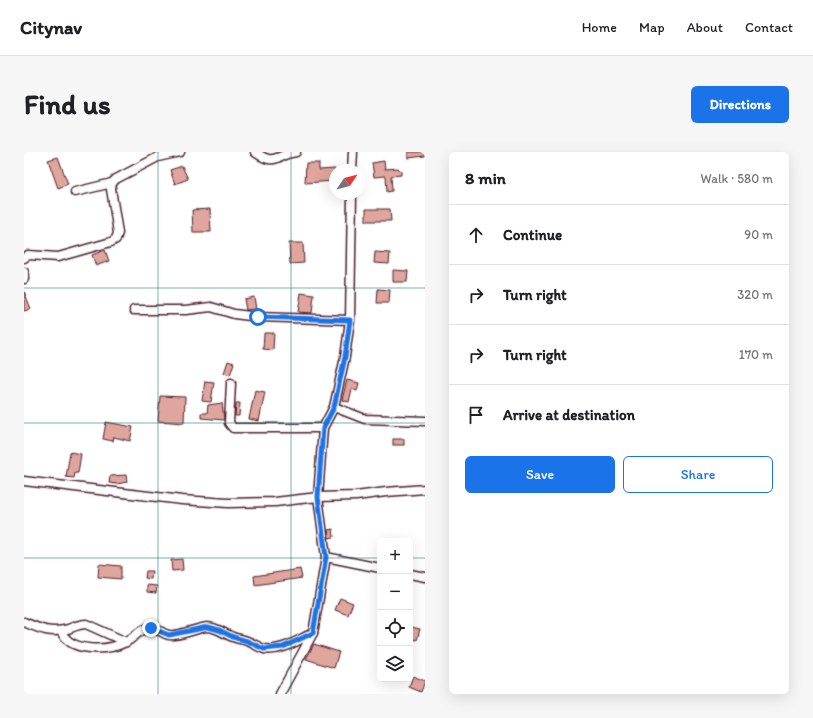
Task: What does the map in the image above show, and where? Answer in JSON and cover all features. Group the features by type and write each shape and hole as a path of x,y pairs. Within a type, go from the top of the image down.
{"street":[{"path":"75,192 112,183 116,179 158,157 180,152"},
{"path":"255,152 267,159 273,160 286,153 296,152"},
{"path":"352,164 353,152"},
{"path":"24,258 28,255 58,257 111,242 116,239 118,234 111,189 112,183"},
{"path":"280,694 313,633 326,557 318,497 323,428 334,407 345,357 350,320 352,200"},
{"path":"24,272 24,279"},
{"path":"134,310 186,310 211,307 234,314 258,317 350,320"},
{"path":"231,383 229,423 233,428 323,428"},
{"path":"334,407 365,419 425,421"},
{"path":"24,481 182,500 213,502 275,502 318,497 356,496 425,489"},
{"path":"326,557 377,567"},
{"path":"413,575 425,577"},
{"path":"24,622 46,631 61,631 81,624 86,624 126,642"},
{"path":"61,631 63,637 80,646 99,649 112,647 126,642 144,628 151,628 169,635 208,627 247,641 264,649 283,647 313,633"}],"building":[{"path":"408,152 425,152 425,156 408,158"},
{"path":"58,157 68,184 58,188 48,160"},
{"path":"384,161 385,169 398,168 401,171 401,175 391,176 392,191 387,192 386,176 374,177 372,163"},
{"path":"306,163 319,163 319,170 329,169 329,181 305,183"},
{"path":"182,166 188,179 175,184 170,170"},
{"path":"210,209 211,232 193,232 192,210"},
{"path":"366,209 390,209 391,221 366,221"},
{"path":"289,243 303,243 304,263 290,264"},
{"path":"105,250 109,261 96,266 92,255"},
{"path":"375,252 390,253 389,264 374,263"},
{"path":"393,270 408,271 407,282 393,282"},
{"path":"378,289 390,290 389,303 377,303"},
{"path":"24,291 31,309 24,311"},
{"path":"301,293 314,295 312,313 298,312"},
{"path":"254,297 256,309 246,310 244,299"},
{"path":"264,333 274,333 273,350 263,349"},
{"path":"228,361 234,363 230,375 224,373"},
{"path":"347,380 359,383 357,391 352,389 349,402 342,400"},
{"path":"205,381 214,382 211,402 202,401"},
{"path":"255,390 265,392 259,421 249,419"},
{"path":"160,396 185,397 184,423 158,421"},
{"path":"222,403 224,420 201,418 201,413 207,413 208,405"},
{"path":"236,403 240,403 239,416 235,416"},
{"path":"106,422 133,427 130,441 114,437 113,441 103,439"},
{"path":"393,439 404,439 404,445 393,445"},
{"path":"70,452 81,454 78,473 75,473 74,478 66,477"},
{"path":"126,475 127,482 117,484 109,483 110,476"},
{"path":"333,529 334,537 329,538 328,530"},
{"path":"182,559 183,570 172,571 171,560"},
{"path":"99,564 121,566 121,579 98,577"},
{"path":"300,569 302,578 255,585 254,576"},
{"path":"146,571 152,571 151,579 145,578"},
{"path":"147,585 157,586 156,593 147,592"},
{"path":"340,598 353,603 348,615 335,610"},
{"path":"413,627 420,629 417,640 413,639"},
{"path":"314,644 339,652 334,668 306,659"},
{"path":"413,676 425,681 421,692 409,687 411,682 413,682"}],"route":[{"path":"151,628 169,635 208,627 247,641 264,649 283,647 313,633 326,557 318,497 323,428 334,407 345,357 350,320 258,317"}]}
